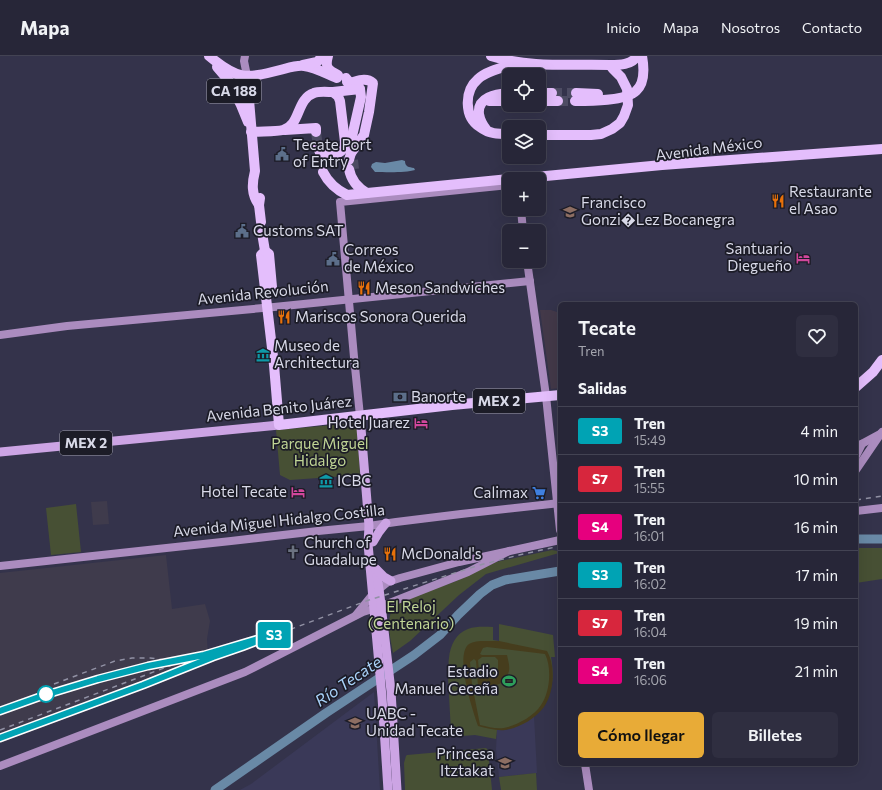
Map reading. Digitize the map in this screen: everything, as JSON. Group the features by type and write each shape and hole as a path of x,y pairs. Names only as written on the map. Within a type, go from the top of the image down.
{"highway":[{"name":"CA 188","path":"209,56 228,71 234,74 247,76 255,171 252,183 255,200 259,205 271,307"},
{"name":"CA 188","path":"209,56 229,81 241,105 251,132"},
{"path":"247,76 255,76 314,63 320,60 323,56"},
{"path":"328,56 326,64 329,71 360,88"},
{"path":"491,56 528,64 610,65 621,65 628,63 636,59 637,56"},
{"path":"576,97 597,94 616,98 628,96 636,92 640,87 644,73 642,56"},
{"path":"502,134 488,132 478,127 468,108 467,98 473,83 483,75 520,63"},
{"path":"546,135 601,134 620,123 628,105 627,89 621,76 610,65"},
{"path":"297,66 305,66 343,79 370,80 373,83 364,135 351,162"},
{"path":"283,130 293,124 303,102 314,93 360,88"},
{"path":"360,88 361,98 351,141 351,162 359,181 364,185 367,193"},
{"path":"326,165 341,152 344,148 345,142 340,101 338,96 333,92"},
{"path":"488,132 481,124 479,115 480,105 483,100 491,96 502,94"},
{"path":"546,95 555,97 546,99"},
{"path":"483,100 502,101"},
{"path":"251,132 316,128 316,132"},
{"path":"318,147 320,154 344,198 367,193 502,181"},
{"name":"Avenida México","path":"726,160 882,149"},
{"path":"546,176 662,164 726,160"},
{"path":"271,307 273,358 282,424"},
{"path":"858,386 878,371 882,360"},
{"name":"Avenida Benito Juárez","path":"282,424 558,395"}],"main road":[{"path":"360,416 369,526 368,544 378,607 386,643 391,690 397,790"},
{"name":"Avenida Benito Juárez","path":"0,452 282,424"},
{"path":"373,542 386,523"},
{"path":"369,526 372,532 376,569 376,592"},
{"path":"376,569 384,577 391,581"},
{"path":"378,607 378,649 388,790"}],"street":[{"path":"245,56 244,61 247,76"},
{"name":"Avenida México","path":"546,181 711,164 726,160"},
{"path":"360,416 348,299 344,198 502,186"},
{"path":"528,268 558,495"},
{"name":"Avenida Revolución","path":"0,334 67,326 530,281"},
{"path":"859,446 881,433"},
{"path":"858,467 881,433"},
{"name":"Avenida Miguel Hidalgo Costilla","path":"0,566 369,526 558,503"},
{"path":"858,511 882,508"},
{"path":"355,616 376,592 391,581 459,562 558,540"},
{"path":"0,766 245,672 363,612 468,572 509,551"},
{"path":"585,766 589,790"}],"shaded area":[{"path":"540,310 551,310 558,312 558,388 551,389"},
{"path":"107,501 109,524 93,525 91,502"},
{"path":"166,555 172,609 205,604 210,621 207,639 208,656 0,733 0,573"},
{"name":"UABC - Unidad Tecate","path":"374,692 380,790 240,790 251,784"},
{"path":"534,716 537,773 499,777 496,749 497,730 506,730 520,725"}],"green space":[{"name":"Parque Miguel Hidalgo","path":"357,423 360,475 290,480 280,475 276,430"},
{"path":"76,504 81,552 51,555 46,508"},
{"path":"858,548 882,548 882,579 858,583"},
{"name":"El Reloj (Centenario)","path":"552,550 558,551 558,553 486,574 459,595 410,641 393,653 389,624 392,610 396,605 403,600 454,582 496,562"},
{"name":"Estadio Manuel Ceceña","path":"499,624 553,635 555,657 551,657 553,676 552,685 546,702 534,716 526,722 516,727 497,730 496,739 475,735 450,737 448,677 464,676 464,674 450,674 449,660 454,640 464,631 471,628 493,627 493,640 499,641"},
{"path":"486,748 488,750 492,790 405,790 404,763 407,755"},
{"path":"536,773 537,790 501,790 499,777"}],"sand":[{"path":"477,641 499,641 547,651 552,664 553,672 552,687 544,707 526,722 505,730 495,730 478,726 466,684 463,659 465,650 471,643","holes":["487,647 545,654 549,666 548,687 541,705 526,719 505,728 494,728 480,725 472,684 470,662 474,659 476,661 478,686 488,687 501,683 505,680 509,669 507,655 480,654 483,648","482,657 495,657 498,660 498,671 495,674 482,675 479,672 478,660"]}],"water":[{"path":"402,160 405,161 407,166 414,168 415,170 401,172 375,172 371,167 372,164 376,162 385,163"}],"waterway":[{"name":"Río Tecate","path":"858,539 882,539"},
{"name":"Río Tecate","path":"215,790 326,713 414,655 440,635 458,615 492,585 505,580 558,571"}],"tunnel":[{"path":"552,93 576,93"},
{"path":"558,101 575,101"},
{"path":"316,132 318,147"},
{"path":"353,160 354,169"},
{"path":"322,163 323,172"}],"railway":[{"path":"858,500 882,496"},
{"path":"0,738 369,600 480,565 558,546"},
{"path":"0,711 92,680 157,664 212,653"},
{"path":"54,684 115,661 132,658 165,660"},
{"path":"0,730 172,665"}],"train":[{"name":"S3","path":"0,711 42,696 98,679 148,666 204,655 278,633 0,738"}],"place":[{"name":"Tecate Port of Entry","path":"282,154"},
{"name":"Restaurante el Asao","path":"778,201"},
{"name":"Francisco Gonzi�Lez Bocanegra","path":"570,212"},
{"name":"Customs SAT","path":"242,231"},
{"name":"Santuario Diegueño","path":"803,258"},
{"name":"Correos de México","path":"333,259"},
{"name":"Meson Sandwiches","path":"364,288"},
{"name":"Mariscos Sonora Querida","path":"284,317"},
{"name":"Museo de Architectura","path":"263,355"},
{"name":"Banorte","path":"400,397"},
{"name":"Hotel Juarez","path":"421,423"},
{"name":"ICBC","path":"326,481"},
{"name":"Hotel Tecate","path":"298,492"},
{"name":"Calimax","path":"539,493"},
{"name":"Church of Guadalupe","path":"293,552"},
{"name":"McDonald's","path":"390,554"},
{"name":"Estadio Manuel Ceceña","path":"509,681"},
{"name":"UABC - Unidad Tecate","path":"355,723"},
{"name":"Princesa Itztakat","path":"505,763"}]}
